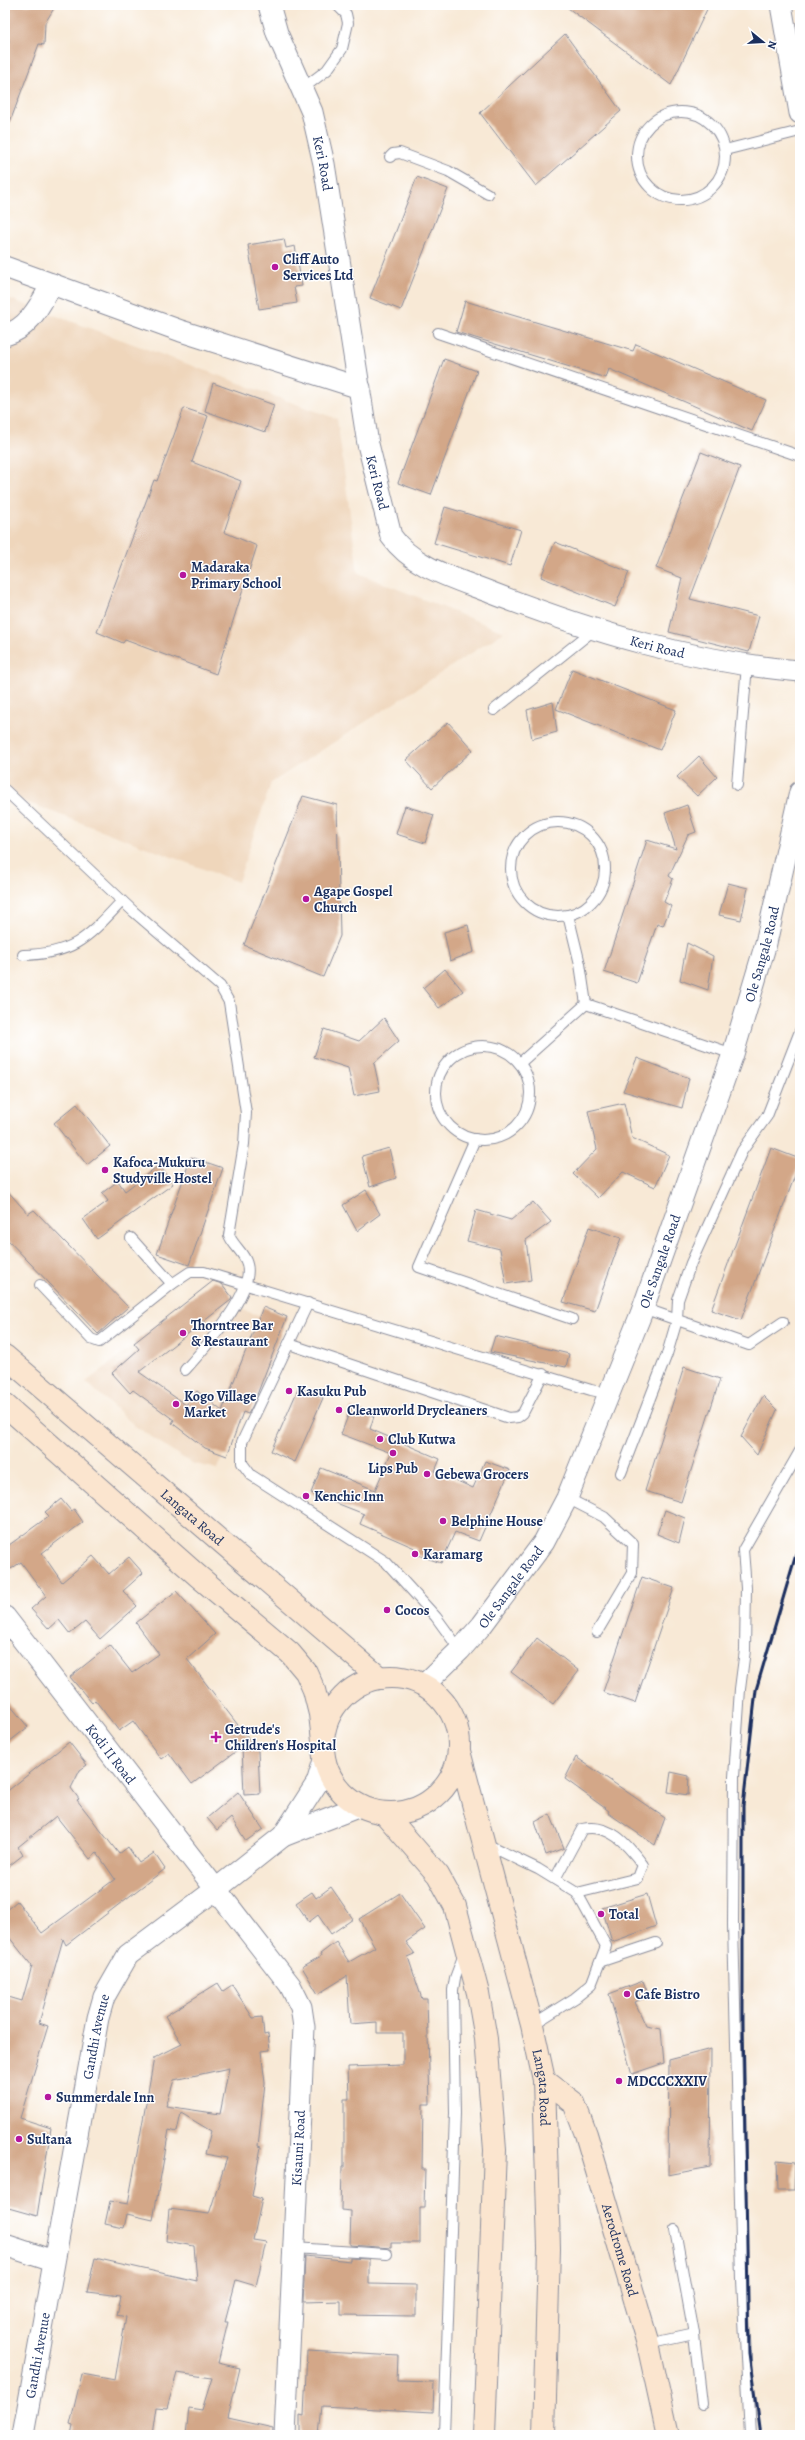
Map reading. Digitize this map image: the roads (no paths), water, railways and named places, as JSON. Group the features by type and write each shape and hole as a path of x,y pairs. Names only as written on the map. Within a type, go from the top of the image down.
{"main road":[{"name":"Langata Road","path":"5,1356 380,1678"},
{"path":"5,1406 198,1576 290,1653 306,1672 314,1690 320,1714 323,1751 332,1779 339,1789 360,1806 385,1814 406,1812 426,1804 442,1790 454,1772 459,1751 458,1731 451,1712 440,1697 424,1684 402,1677 380,1678 358,1685 340,1699 328,1719 323,1751"},
{"name":"Langata Road","path":"459,1751 532,2025 544,2080 549,2248 544,2435"},
{"path":"385,1814 438,1875 455,1906 478,1993 486,2039 494,2150 484,2435"},
{"name":"Aerodrome Road","path":"544,2080 574,2103 586,2134 648,2344 668,2435"}],"street":[{"name":"Keri Road","path":"269,5 277,33 312,112 324,164 368,444 391,536 399,547 409,556 449,576 561,619 668,651 747,665 800,671"},
{"path":"781,5 800,113"},
{"path":"5,266 181,331 360,388"},
{"path":"5,335 11,333 33,317 52,284"},
{"name":"Ole Sangale Road","path":"424,1684 460,1650 482,1625 544,1542 567,1498 610,1394 643,1308 733,1054 766,943 796,831 800,792"},
{"name":"Kodi II Road","path":"5,1617 215,1890"},
{"name":"Gandhi Avenue","path":"283,1836 317,1783 323,1751"},
{"name":"Gandhi Avenue","path":"23,2435 53,2261 104,1997 128,1955 215,1890 283,1836 360,1806"},
{"name":"Kisauni Road","path":"215,1890 290,1985 302,2007 304,2027 285,2435"},
{"path":"5,2245 53,2261"}],"lane":[{"path":"302,89 327,70 342,49 348,23 346,14 336,5"},
{"path":"682,112 697,115 710,123 720,135 725,150 722,172 709,191 695,198 680,201 665,198 652,190 642,178 638,163 638,148 644,133 654,122 667,114 682,112"},
{"path":"725,150 800,131"},
{"path":"390,157 393,154 400,153 448,171 488,194"},
{"path":"438,334 800,456"},
{"path":"494,710 595,629"},
{"path":"737,785 747,665"},
{"path":"5,790 122,901 220,986 229,1002 246,1113 244,1144 229,1235 247,1264 246,1284 218,1332 185,1370"},
{"path":"556,821 572,823 579,826 597,841 604,855 605,870 602,886 594,899 582,909 568,915 545,913 525,902 516,889 511,874 512,859 518,844 528,832 541,824 556,821"},
{"path":"23,956 45,955 79,943 95,930 122,901"},
{"path":"568,915 580,964 586,1004"},
{"path":"586,1004 733,1054"},
{"path":"520,1063 586,1004"},
{"path":"621,1473 667,1354 677,1320 678,1300 691,1263 742,1151 767,1116 800,1030"},
{"path":"479,1046 494,1047 508,1053 520,1063 528,1076 531,1092 528,1107 521,1121 510,1132 496,1139 476,1139 465,1137 452,1129 442,1116 437,1102 437,1086 441,1071 451,1059 464,1050 479,1046"},
{"path":"476,1139 419,1267 572,1319"},
{"path":"131,1238 172,1284"},
{"path":"40,1285 91,1339 99,1342 183,1276 198,1271 246,1284 591,1390 610,1394"},
{"path":"308,1304 242,1442 242,1463 251,1475 386,1562 436,1617 460,1650"},
{"path":"643,1308 749,1345 783,1322"},
{"path":"289,1344 509,1418 518,1417 523,1413 543,1374"},
{"path":"750,2435 742,2280 733,1925 734,1777 740,1689 745,1650 746,1588 744,1550 800,1450"},
{"path":"567,1498 604,1517 633,1544 632,1573 597,1632"},
{"path":"555,1879 582,1829 594,1827 607,1829 633,1852 642,1865 638,1878 577,1893"},
{"path":"484,1843 555,1879 577,1893 606,1946 602,1961 591,1985 575,1998 532,2025"},
{"path":"602,1961 656,1943"},
{"path":"444,2435 455,2113 453,1990 455,1978 466,1947"},
{"path":"675,2230 694,2334 702,2404"},
{"path":"294,2248 386,2254"},
{"path":"648,2344 694,2334"}],"railway":[{"path":"760,2435 749,2354 743,2023 743,1806 756,1690 800,1541"}],"place":[{"name":"Cliff Auto Services Ltd","path":"275,267"},
{"name":"Madaraka Primary School","path":"183,575"},
{"name":"Agape Gospel Church","path":"306,899"},
{"name":"Kafoca-Mukuru Studyville Hostel","path":"105,1170"},
{"name":"Thorntree Bar & Restaurant","path":"183,1333"},
{"name":"Kasuku Pub","path":"289,1391"},
{"name":"Kogo Village Market","path":"176,1404"},
{"name":"Cleanworld Drycleaners","path":"339,1410"},
{"name":"Club Kutwa","path":"380,1439"},
{"name":"Lips Pub","path":"393,1453"},
{"name":"Gebewa Grocers","path":"427,1474"},
{"name":"Kenchic Inn","path":"306,1496"},
{"name":"Belphine House","path":"443,1521"},
{"name":"Karamarg","path":"415,1554"},
{"name":"Cocos","path":"387,1610"},
{"name":"Getrude's Children's Hospital","path":"216,1737"},
{"name":"Total","path":"601,1914"},
{"name":"Cafe Bistro","path":"627,1994"},
{"name":"MDCCCXXIV","path":"619,2081"},
{"name":"Summerdale Inn","path":"48,2097"},
{"name":"Sultana","path":"19,2139"}]}
